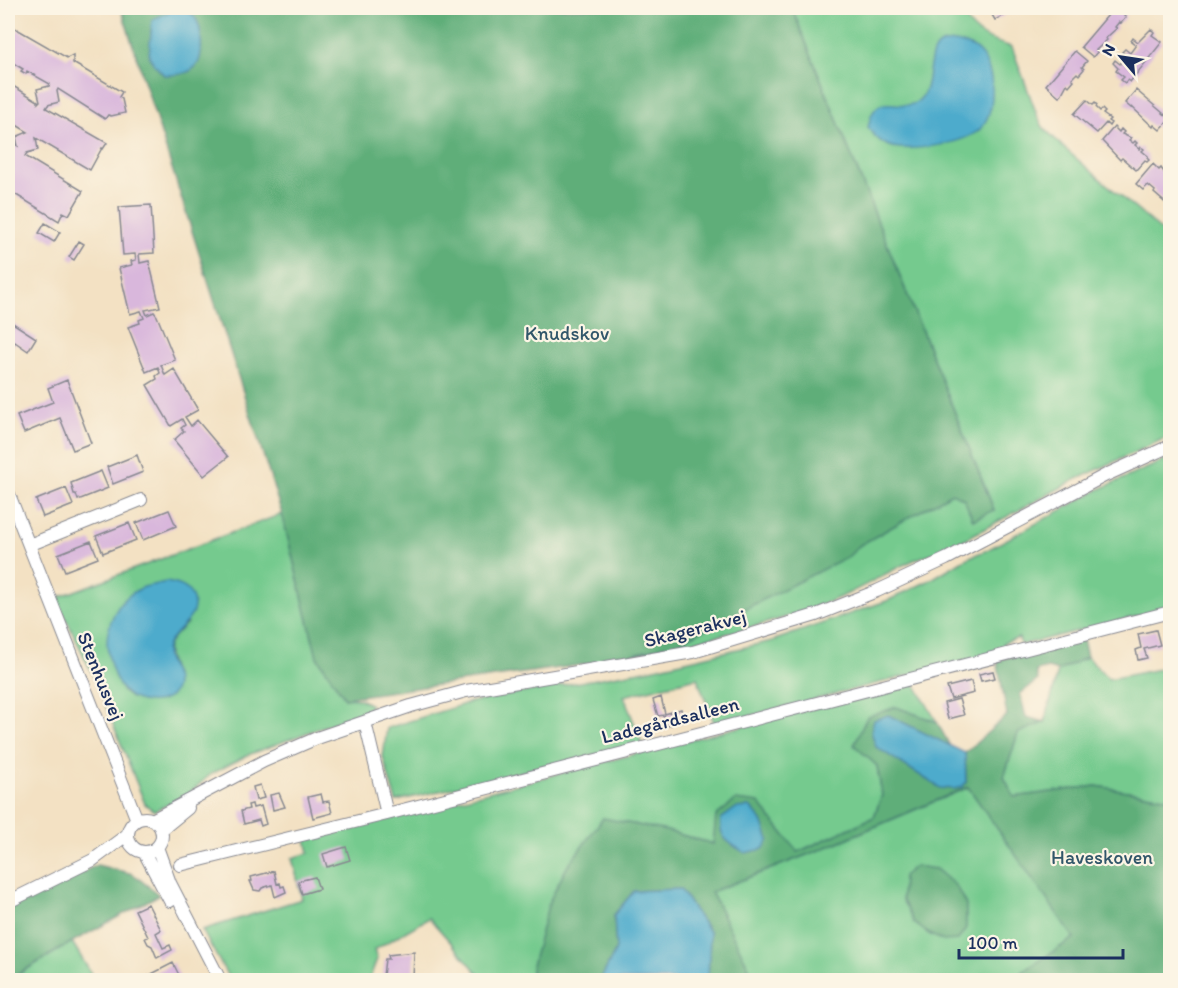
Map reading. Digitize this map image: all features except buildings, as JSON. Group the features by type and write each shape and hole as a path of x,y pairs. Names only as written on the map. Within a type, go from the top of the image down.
{"street":[{"name":"Skagerakvej","path":"152,820 211,791 264,761 317,738 411,706 466,691 693,652 816,615 877,591 946,559 1106,475 1170,446"},
{"name":"Stenhusvej","path":"8,492 137,820"},
{"path":"29,545 141,500"},
{"name":"Ladegårdsalleen","path":"180,865 387,814 1170,612"},
{"path":"365,722 387,814"},
{"name":"Skagerakvej","path":"161,830 211,791"},
{"path":"8,902 95,859 128,834 131,826 137,820 142,818 152,820 161,830 161,840 157,847 170,883 220,981"},
{"path":"128,834 130,842 139,850 211,981"},
{"path":"95,859 157,847"}],"green space":[{"name":"Knudskov","path":"121,8 792,8 994,510 973,520 964,499 952,493 860,545 849,556 678,643 602,662 345,698 317,657 282,514","holes":["185,10 192,17 201,36 195,67 164,75 152,59 151,30 170,11"]},
{"path":"792,8 958,8 974,30 994,41 1012,47 1043,127 1064,148 1170,238 1170,436 1075,480 945,550 905,564 845,595 742,630 635,655 678,643 848,556 860,545 952,493 994,510"},
{"path":"1170,458 1170,608 1021,645 1019,638 1003,643 1004,651 715,725 697,678 624,696 642,744 396,801 383,757 387,728 471,702 651,669 772,641 889,600 1100,489"},
{"path":"282,514 317,657 345,698 360,699 371,705 367,710 248,755 211,774 186,796 154,811 145,804 95,679 56,598","holes":["188,622 168,646 168,657 175,675 131,698 123,692 114,675"]},
{"name":"Haveskoven","path":"1083,639 1087,657 1058,671 1048,668 1036,671 1038,680 1020,694 1026,717 1045,722 1018,733 1004,777 1014,797 1096,786 1170,798 1170,980 1010,980 1074,938 968,787 822,849 711,892 755,980 708,980 710,933 680,889 634,891 614,915 616,949 602,977 605,980 532,980 531,969 549,902 567,867 603,818 667,831 713,844 716,816 736,800 759,803 798,852 874,817 882,795 877,766 854,745 867,717 896,707 937,722 950,746 888,715 966,782 965,753 1007,715 997,660"},
{"path":"1087,657 1109,679 1170,667 1170,798 1096,786 1014,797 1004,777 1018,733 1045,722 1058,671"},
{"path":"914,682 937,722 896,707 877,766 882,795 874,817 798,852 714,844 667,831 603,818 531,969 532,980 484,980 429,918 374,950 377,959 369,980 230,980 202,930 302,899 292,858 309,853 306,839"},
{"path":"969,787 1075,938 1010,980 755,980 711,892 822,849"},
{"path":"97,865 133,874 159,895 8,980 8,908"},
{"path":"915,866 936,869 956,886 966,905 966,928 958,940 943,941 914,923 902,899 903,876"},
{"path":"72,942 95,980 9,980"}],"water":[{"path":"185,10 195,17 200,29 199,62 185,73 164,75 149,56 152,20 170,11"},
{"path":"956,42 974,48 982,55 991,76 992,101 985,123 970,136 949,143 902,148 889,146 882,142 868,128 872,114 877,107 884,104 907,105 921,98 925,92 933,53 942,44"},
{"path":"166,582 188,590 194,605 193,612 174,635 166,651 174,672 175,690 164,700 140,701 124,691 114,675 108,651 109,628 118,608 134,592"},
{"path":"888,715 965,753 966,782 962,787 940,788 876,747 871,731 874,720"},
{"path":"750,807 762,821 769,840 763,849 745,853 723,836 721,819 736,808"},
{"path":"680,889 710,933 708,980 605,980 602,977 616,949 614,915 634,891"}]}
